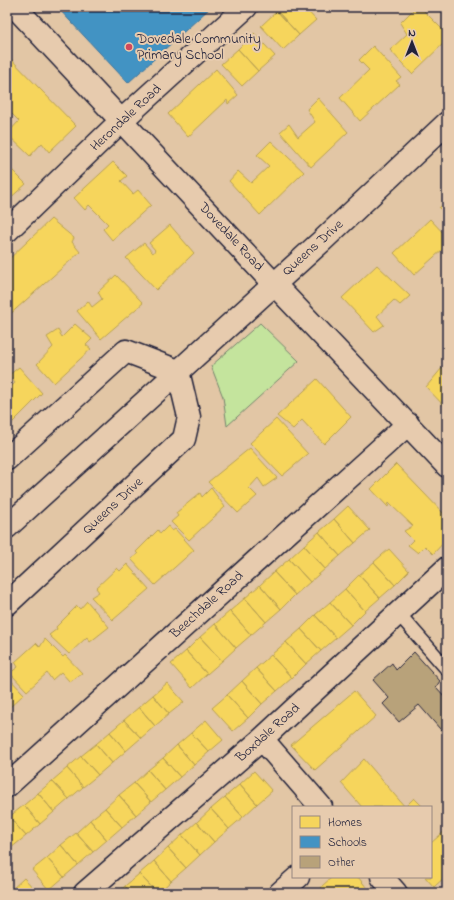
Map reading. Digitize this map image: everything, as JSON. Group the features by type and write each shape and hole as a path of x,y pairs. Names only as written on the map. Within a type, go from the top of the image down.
{"street":[{"path":"7,14 15,7"},
{"name":"Dovedale Road","path":"15,7 447,466"},
{"name":"Herondale Road","path":"7,230 122,120 246,7"},
{"name":"Queens Drive","path":"7,527 447,123"},
{"path":"7,459 126,351 178,371"},
{"name":"Queens Drive","path":"7,604 184,439 189,418 178,371"},
{"name":"Beechdale Road","path":"7,786 408,424"},
{"name":"Boxdale Road","path":"85,893 262,739 447,568"},
{"path":"262,739 320,806"},
{"path":"280,893 297,878"},
{"path":"383,878 396,893"}],"lane":[{"path":"398,613 447,669"}],"green space":[{"path":"260,323 299,361 227,426 223,397 211,366"}],"building: Homes":[{"path":"282,7 304,7 316,20 299,35 277,11"},
{"path":"416,7 420,7 447,34 447,40 412,74 390,50 407,34 400,23"},
{"path":"277,11 299,35 283,50 261,26"},
{"path":"254,33 275,56 258,71 238,49"},
{"path":"373,46 401,77 396,81 400,84 360,121 340,98 369,70 359,60"},
{"path":"238,49 258,71 242,86 221,64"},
{"path":"7,55 76,126 49,152 42,143 30,156 7,134 19,121 7,109"},
{"path":"216,69 238,95 228,104 227,100 188,137 168,114"},
{"path":"318,98 348,132 311,167 280,132 289,124 298,137 315,122 307,109"},
{"path":"271,141 304,172 260,215 229,181 238,171 251,183 269,166 257,155"},
{"path":"113,162 127,176 121,181 133,194 138,190 151,205 112,240 103,229 108,224 89,205 85,210 74,198"},
{"path":"7,165 26,184 7,201"},
{"path":"447,201 447,215 439,208"},
{"path":"51,219 74,238 72,242 80,252 7,317 7,261"},
{"path":"430,219 447,237 447,253 443,249 414,275 394,253"},
{"path":"170,225 194,253 156,290 126,258 144,243 153,253 155,250 149,243"},
{"path":"377,265 410,296 400,305 394,300 377,316 384,325 374,332 342,298"},
{"path":"116,275 143,303 101,339 77,311 88,301 92,307 102,299 98,292"},
{"path":"75,324 92,339 86,345 91,349 54,383 37,364 53,347 47,337 58,330 62,337"},
{"path":"19,367 42,393 7,428 7,390 15,383 9,375"},
{"path":"442,368 445,373 447,370 447,409 426,387"},
{"path":"317,379 351,417 324,444 302,420 293,429 277,416"},
{"path":"276,419 308,454 282,476 250,443"},
{"path":"250,448 277,478 264,487 258,478 249,488 257,496 238,513 208,482"},
{"path":"396,464 447,517 447,539 433,554 425,546 418,553 408,545 413,540 404,531 413,526 389,503 388,507 371,489"},
{"path":"211,488 225,507 189,540 171,522 178,516 176,513 200,493 202,497"},
{"path":"348,506 370,530 355,543 334,519"},
{"path":"334,519 355,543 340,556 319,532"},
{"path":"168,526 172,531 175,529 194,550 155,585 131,559 138,554 136,552 158,530 160,534"},
{"path":"319,532 340,556 325,569 304,545"},
{"path":"304,545 325,569 310,582 289,559"},
{"path":"389,549 409,571 395,585 374,562"},
{"path":"289,559 310,582 295,595 274,572"},
{"path":"374,562 395,585 380,598 359,575"},
{"path":"127,564 149,589 113,620 91,597 99,592 96,588 117,568 120,571"},
{"path":"274,572 295,595 281,609 260,585"},
{"path":"359,575 380,598 365,611 345,589"},
{"path":"260,585 281,609 266,622 245,598"},
{"path":"345,589 365,611 351,625 330,602"},
{"path":"245,598 266,622 251,635 230,611"},
{"path":"87,601 109,627 90,642 87,637 69,654 49,635 57,629 56,627 77,606 80,609"},
{"path":"330,602 351,625 336,638 315,615"},
{"path":"230,611 251,635 236,648 215,624"},
{"path":"315,615 336,638 321,651 301,629"},
{"path":"215,624 236,648 222,661 200,637"},
{"path":"301,629 321,651 306,664 286,642"},
{"path":"200,637 222,661 207,674 186,651"},
{"path":"45,639 63,657 65,655 82,673 70,682 61,672 52,680 47,673 27,691 10,673 18,667 15,662 36,643 40,647"},
{"path":"286,642 306,664 292,678 271,655"},
{"path":"186,651 207,674 192,688 171,664"},
{"path":"271,655 292,678 277,691 256,668"},
{"path":"256,668 277,691 262,704 242,681"},
{"path":"7,676 24,694 7,710"},
{"path":"242,681 262,704 248,718 227,695"},
{"path":"167,683 184,702 169,714 153,695"},
{"path":"354,691 376,716 315,770 291,745"},
{"path":"153,695 169,714 155,726 139,707"},
{"path":"227,695 248,718 233,731 212,708"},
{"path":"139,707 155,726 141,738 124,720"},
{"path":"124,720 141,738 126,751 110,732"},
{"path":"206,720 223,740 209,752 191,733"},
{"path":"110,732 126,751 112,763 96,744"},
{"path":"191,733 209,752 194,765 177,745"},
{"path":"96,744 112,763 98,775 81,756"},
{"path":"177,745 194,765 180,777 163,758"},
{"path":"81,756 98,775 83,787 67,768"},
{"path":"163,758 180,777 165,790 148,770"},
{"path":"364,759 404,806 361,806 341,783"},
{"path":"67,768 83,787 69,799 52,781"},
{"path":"148,770 165,790 151,802 134,783"},
{"path":"254,771 272,791 257,804 240,784"},
{"path":"52,781 69,799 54,812 38,793"},
{"path":"134,783 151,802 136,815 119,795"},
{"path":"240,784 257,804 243,817 225,797"},
{"path":"38,793 54,812 40,824 24,805"},
{"path":"119,795 136,815 122,827 105,808"},
{"path":"225,797 243,817 229,829 211,809"},
{"path":"414,798 422,806 406,806"},
{"path":"24,805 40,824 26,836 9,817"},
{"path":"105,808 122,827 107,840 90,820"},
{"path":"211,809 229,829 214,842 197,822"},
{"path":"9,817 26,836 11,848 7,843 7,819"},
{"path":"90,820 107,840 93,852 76,833"},
{"path":"197,822 214,842 200,855 182,835"},
{"path":"447,829 447,875 434,887 426,878 432,878 432,842"},
{"path":"76,833 93,852 78,865 61,845"},
{"path":"182,835 200,855 186,868 168,848"},
{"path":"61,845 78,865 64,877 47,858"},
{"path":"168,848 186,868 171,881 154,861"},
{"path":"47,858 64,877 49,890 32,870"},
{"path":"154,861 171,881 158,893 139,874"},
{"path":"139,874 157,893 131,893 125,886"},
{"path":"24,878 38,893 14,893 11,890"},
{"path":"331,878 359,878 371,893 326,893 321,887"},
{"path":"125,886 131,893 117,893"}],"building: Schools":[{"name":"Dovedale Community Primary School","path":"57,7 211,7 128,83"}],"building: Other":[{"path":"447,616 447,629 441,622"},
{"path":"414,652 440,681 436,687 447,699 447,737 419,705 399,722 383,704 389,698 373,680 392,663 396,670"}],"place":[{"name":"Dovedale Community Primary School","path":"129,47"}]}
